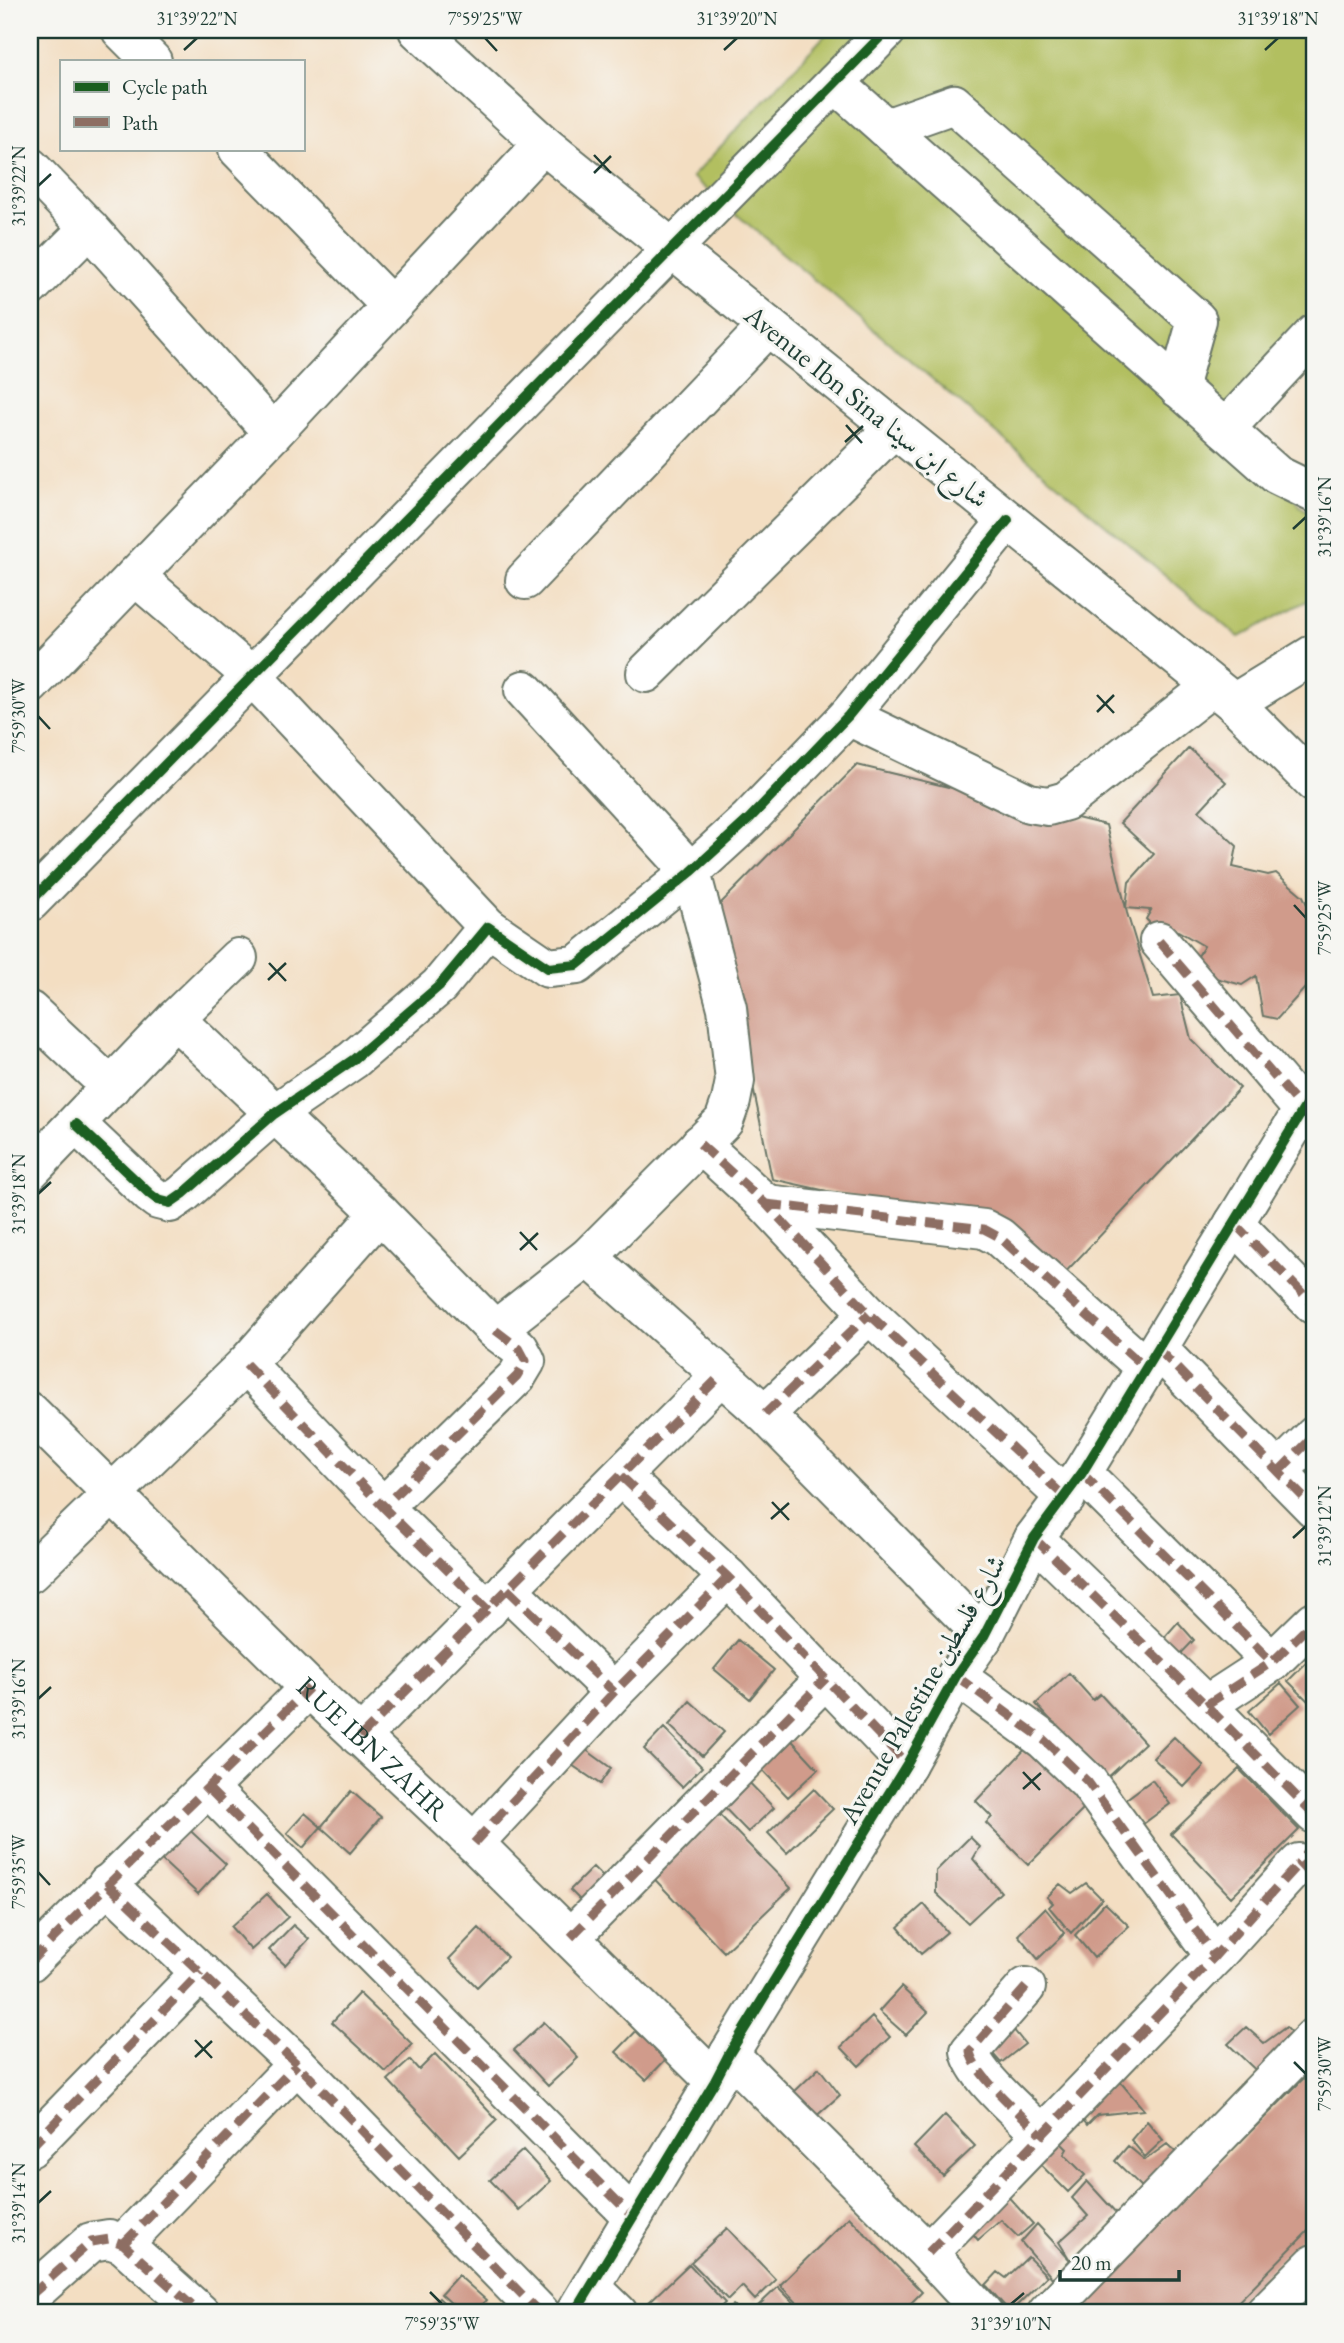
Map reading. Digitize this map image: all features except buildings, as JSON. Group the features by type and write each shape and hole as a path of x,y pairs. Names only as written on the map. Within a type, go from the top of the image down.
{"street":[{"path":"121,30 151,60"},
{"name":"Avenue Ibn Sina شارع ابن سينا","path":"418,30 543,144 1224,694 1314,783"},
{"path":"30,902 887,30"},
{"path":"835,83 1277,475 1314,493"},
{"path":"886,128 954,104 1197,320 1178,388"},
{"path":"30,685 272,433 543,144"},
{"path":"239,150 391,306"},
{"path":"30,167 89,228 272,433"},
{"path":"30,287 89,228"},
{"path":"525,580 768,326"},
{"path":"1225,429 1314,334"},
{"path":"646,673 894,428"},
{"path":"135,576 252,676 488,927 548,968 577,965 691,872 749,819 848,716 1008,520"},
{"path":"848,716 1029,803 1048,806 1066,801 1224,694 1314,654"},
{"path":"495,1331 588,1257 724,1121 735,1081 727,1008 691,872 524,690"},
{"path":"76,1124 150,1194 158,1200 170,1203 274,1114 354,1060 439,986 488,927"},
{"path":"1159,941 1308,1101"},
{"path":"30,1171 238,958"},
{"path":"30,1012 111,1087"},
{"path":"176,1019 380,1213 495,1331 519,1348 526,1361 517,1376 383,1507"},
{"name":"Avenue Palestine شارع فلسطين","path":"595,2305 633,2217 907,1764 956,1676 984,1636 1034,1538 1074,1486 1308,1101"},
{"path":"700,1143 766,1204 869,1314 1074,1486 1272,1662"},
{"path":"766,1204 984,1229 999,1237 1152,1359 1278,1472 1314,1508"},
{"path":"30,1573 246,1364 380,1213"},
{"path":"1234,1223 1314,1305"},
{"path":"588,1257 765,1414 984,1636"},
{"path":"765,1414 869,1314"},
{"path":"246,1364 383,1507 614,1692"},
{"path":"360,1737 720,1376"},
{"name":"RUE IBN ZAHR","path":"30,1412 309,1688 571,1937 928,2253 983,2313"},
{"path":"1278,1472 1314,1436"},
{"path":"621,1476 728,1577 907,1764"},
{"path":"1034,1538 1206,1704 1314,1814"},
{"path":"474,1843 614,1692 728,1577"},
{"path":"1206,1704 1272,1662 1314,1621"},
{"path":"956,1676 1044,1740 1088,1782 1215,1956"},
{"path":"571,1937 826,1678"},
{"path":"30,1962 309,1688"},
{"path":"209,1789 633,2217"},
{"path":"928,2253 1309,1861"},
{"path":"107,1884 297,2064 540,2313"},
{"path":"30,2148 201,1972"},
{"path":"1026,1987 970,2051 979,2071 1041,2134"},
{"path":"1046,2313 1314,2037"},
{"path":"123,2244 297,2064"},
{"path":"30,2296 91,2242 109,2239 123,2244 201,2313"},
{"path":"1265,2313 1314,2264"}],"green space":[{"path":"830,30 1314,30 1314,359 1252,430 1300,506 1314,516 1314,597 1239,637 692,177"}],"marked path":[{"path":"1159,941 1303,1110"},
{"path":"700,1144 766,1204 869,1314 1066,1498"},
{"path":"766,1204 984,1229 999,1237 1146,1368"},
{"path":"1234,1223 1314,1305"},
{"path":"765,1414 869,1314"},
{"path":"488,1610 383,1507 517,1376 526,1361 519,1348 495,1330"},
{"path":"1158,1349 1314,1508"},
{"path":"246,1364 383,1507"},
{"path":"360,1737 720,1376"},
{"path":"1278,1472 1314,1436"},
{"path":"1082,1473 1272,1662"},
{"path":"621,1476 728,1577 907,1764"},
{"path":"1034,1538 1314,1814"},
{"path":"474,1843 614,1692 728,1577"},
{"path":"507,1589 614,1692"},
{"path":"1206,1705 1272,1662 1314,1621"},
{"path":"956,1676 1044,1740 1088,1782 1215,1956"},
{"path":"571,1937 826,1678"},
{"path":"30,1962 309,1688"},
{"path":"209,1789 633,2217"},
{"path":"1314,1840 1299,1863 1314,1879"},
{"path":"928,2253 1215,1956 1299,1863"},
{"path":"107,1884 297,2064 540,2313"},
{"path":"30,2148 201,1972"},
{"path":"1026,1987 970,2051 989,2083 1041,2134"},
{"path":"123,2244 297,2064"},
{"path":"30,2296 91,2242 109,2239 123,2244 200,2313"}],"cycle path":[{"path":"30,902 887,30"},
{"path":"76,1124 150,1194 158,1200 170,1203 274,1114 353,1060 439,986 488,927 548,968 577,965 691,872 749,819 848,716 1008,520"},
{"path":"575,2313 729,2054 907,1764 956,1676 984,1636 1034,1538 1082,1473 1314,1092"}]}
